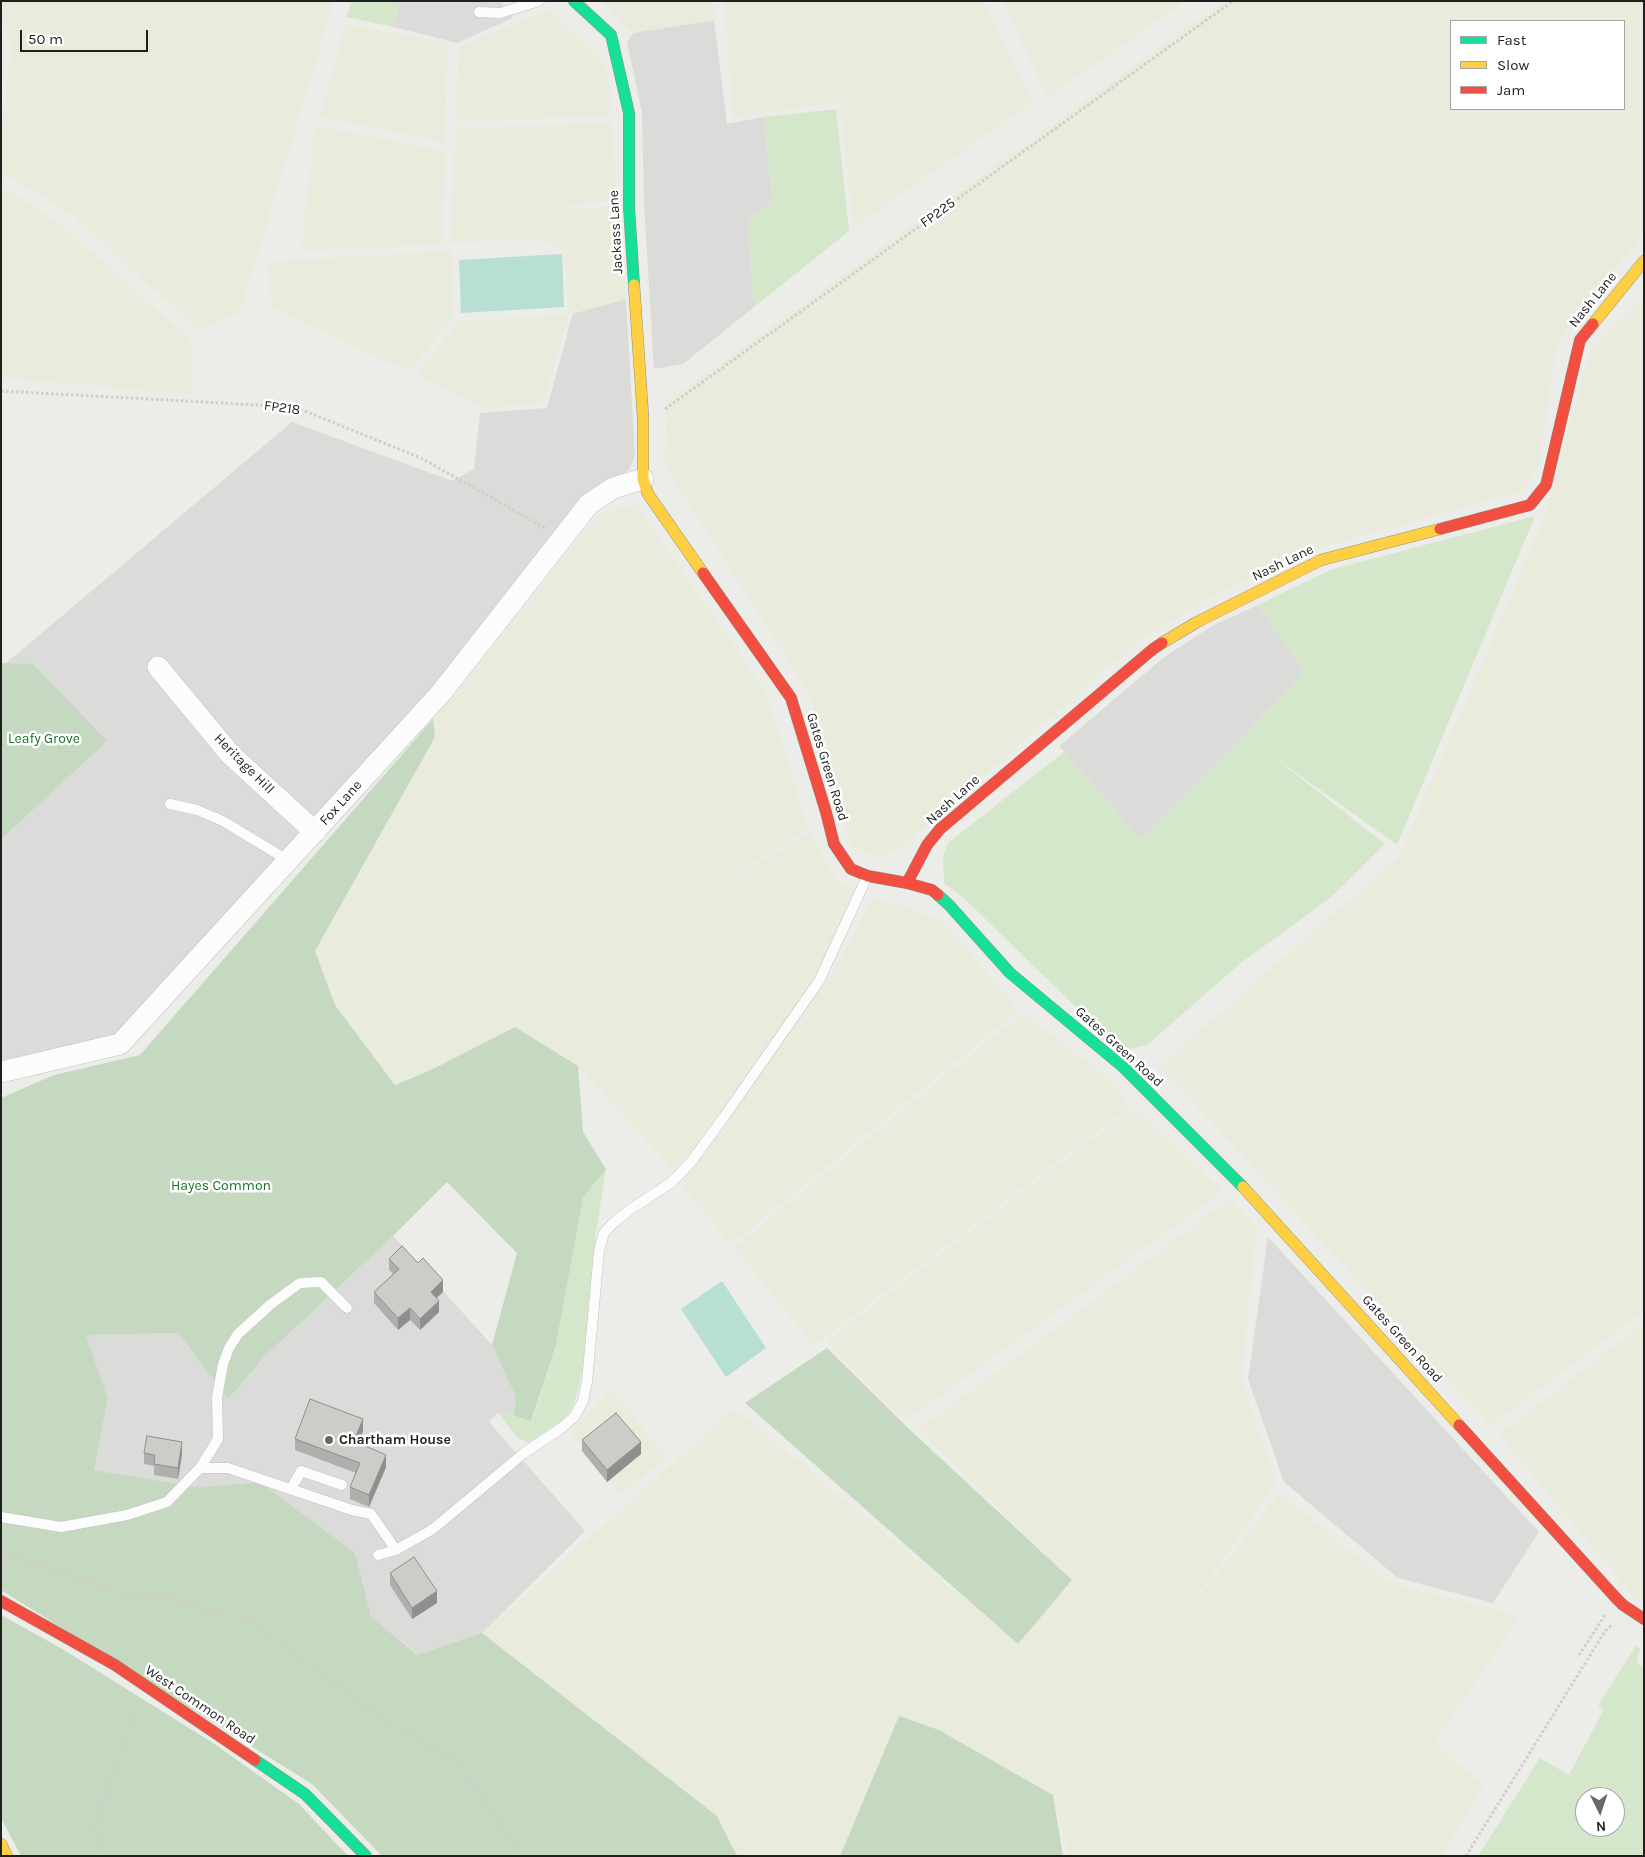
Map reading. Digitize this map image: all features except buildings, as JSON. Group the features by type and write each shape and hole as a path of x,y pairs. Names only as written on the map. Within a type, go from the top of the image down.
{"street":[{"name":"Jackass Lane","path":"574,1 611,36 629,113 629,207 642,425 643,479"},
{"name":"Nash Lane","path":"907,883 927,844 940,829 1153,649 1197,622 1321,560 1530,505 1546,484 1580,340 1644,261"},
{"name":"Gates Green Road","path":"643,479 648,494 791,698 834,844 851,869 868,876 932,890 949,905 1010,973 1123,1067 1242,1186 1616,1598 1644,1620"},
{"name":"Fox Lane","path":"1,1072 120,1044 441,693 589,504 613,488 643,479"},
{"name":"Heritage Hill","path":"158,667 230,754 315,832"},
{"name":"West Common Road","path":"1,1601 115,1665 305,1794 366,1856"},
{"path":"1,1844 7,1856"}],"lane":[{"path":"480,12 500,13 539,1"},
{"path":"170,804 198,810 223,821 288,861"},
{"path":"378,1555 396,1550 433,1529 524,1453 560,1429 574,1417 583,1401 587,1382 599,1251 604,1233 631,1209 672,1182 691,1162 819,981 868,876"},
{"path":"1,1517 61,1527 127,1516 167,1502 200,1468 218,1439 217,1397 223,1364 229,1348 238,1334 272,1304 300,1283 321,1282 347,1308"},
{"path":"200,1468 228,1468 352,1510 371,1514 396,1550"},
{"path":"291,1489 300,1471 342,1485"}],"path":[{"name":"FP225","path":"642,425 1233,1"},
{"name":"FP218","path":"1,390 296,407 421,458 563,538"},
{"path":"1,1553 122,1593 176,1600 217,1614 254,1618 278,1642 392,1725 456,1760 522,1856"},
{"path":"1579,1655 1616,1598"},
{"path":"1466,1856 1605,1631 1618,1621 1627,1608"},
{"path":"102,1856 95,1826 139,1705 150,1689"}],"shaded area":[{"path":"1,1 334,1 240,312 200,331 70,213 1,172 1,135 12,43 1,22"},
{"path":"399,1 500,1 513,18 457,43 394,27"},
{"path":"600,1 713,1 714,20 633,33"},
{"path":"724,1 984,1 1033,102 854,227 840,102 733,117"},
{"path":"1002,1 1181,1 1181,4 1048,97"},
{"path":"1224,1 1644,1 1644,235 1577,308 1556,349 1539,463 1522,491 1315,549 1222,591 1138,641 903,846 878,857 851,846 809,693 665,466 667,402"},
{"path":"548,10 599,57 609,80 612,116 456,121 459,47"},
{"path":"714,20 727,124 764,117 773,202 748,220 754,307 683,364 654,369 644,204 642,113 627,42 633,33"},
{"path":"346,24 447,44 445,142 320,116"},
{"path":"611,123 618,201 566,205 566,210 619,206 626,299 569,315 565,251 542,239 450,243 456,128"},
{"path":"315,126 445,151 442,244 301,251"},
{"path":"1,184 63,227 191,340 193,395 1,377"},
{"path":"452,251 453,316 409,372 272,306 267,262"},
{"path":"1644,296 1644,1311 1490,1425 1159,1067 1399,857 1544,518 1592,347"},
{"path":"626,299 635,456 629,470 584,501 435,687 117,1036 1,1062 1,663 5,664 292,422 452,481 474,469 480,413 547,408 573,313"},
{"path":"569,315 543,403 482,408 417,375 459,321"},
{"path":"636,505 767,694 808,829 587,963 810,833 838,882 854,889 841,932 819,971 691,1153 674,1170 578,1066 515,1027 433,1069 395,1085 335,1005 315,951 435,737 433,719 601,512"},
{"path":"1258,605 1304,671 1245,735 1141,839 1059,746 1163,658 1212,626"},
{"path":"872,899 908,908 944,922 1018,1010 731,1244 681,1184 701,1159 830,976 852,939"},
{"path":"1023,1013 1110,1080 1130,1106 814,1345 734,1248"},
{"path":"1134,1108 1223,1191 906,1420 826,1342"},
{"path":"1230,1199 1257,1226 1241,1379 1276,1483 1163,1644 1280,1493 1389,1583 1520,1616 1434,1742 1484,1786 1442,1856 1069,1856 1053,1795 939,1730 899,1717 840,1856 737,1856 717,1816 482,1633 735,1409 1018,1644 1072,1580 919,1430"},
{"path":"393,1236 492,1345 516,1397 514,1416 498,1413 489,1422 585,1531 482,1633 418,1655 371,1616 355,1553 260,1482 197,1487 94,1470 108,1400 86,1335 178,1333 228,1398 265,1356"},
{"path":"1268,1237 1539,1532 1493,1603 1398,1578 1284,1482 1248,1379"},
{"path":"1644,1323 1644,1603 1634,1597 1499,1435"},
{"path":"612,1389 666,1457 621,1495 569,1431"}],"green space":[{"path":"352,1 399,1 394,27 346,17"},
{"path":"836,109 849,231 754,307 748,220 773,202 764,117"},
{"path":"562,254 564,307 461,313 459,260"},
{"path":"1535,516 1397,845 1270,754 1385,844 1329,899 1242,962 1147,1045 1121,1051 966,900 944,883 943,857 948,843 1064,752 1141,839 1245,735 1304,671 1258,605 1330,570"},
{"name":"Leafy Grove","path":"1,663 33,664 107,741 1,839"},
{"name":"Hayes Common","path":"433,719 435,737 315,951 335,1005 395,1085 433,1069 515,1027 578,1066 583,1132 606,1169 583,1198 556,1345 531,1421 514,1416 516,1397 492,1345 517,1253 447,1182 393,1236 265,1356 228,1399 178,1333 86,1335 108,1399 94,1470 197,1487 260,1482 355,1553 371,1616 417,1655 482,1633 717,1816 737,1856 382,1856 312,1784 1,1590 1,1098 54,1075 140,1055"},
{"path":"606,1169 596,1233 583,1369 577,1394 572,1408 561,1421 528,1443 517,1437 498,1413 532,1420 556,1345 583,1198"},
{"path":"722,1281 766,1348 726,1377 681,1309"},
{"path":"827,1348 910,1430 1072,1580 1018,1644 745,1403"},
{"path":"1,1615 64,1650 213,1743 299,1804 348,1856 21,1856 1,1818"},
{"path":"1636,1646 1640,1648 1637,1661 1644,1669 1644,1856 1478,1856 1540,1758 1569,1775 1604,1709 1598,1705"},
{"path":"899,1716 939,1730 1053,1795 1063,1856 840,1856"}],"traffic: fast":[{"path":"574,1 611,35 629,113 629,207 634,285"},
{"path":"938,895 1010,973 1123,1067 1243,1187"},
{"path":"255,1760 305,1794 366,1856"}],"traffic: slow":[{"path":"1593,324 1644,261"},
{"path":"634,285 643,417 643,479 648,494 703,573"},
{"path":"1162,643 1197,622 1321,560 1440,529"},
{"path":"1243,1187 1459,1425"},
{"path":"1,1844 7,1856"}],"traffic: jam":[{"path":"1440,529 1530,505 1546,485 1580,340 1593,324"},
{"path":"703,573 791,698 834,844 851,869 868,876 932,890 938,895"},
{"path":"907,883 927,845 940,829 1162,643"},
{"path":"1459,1425 1616,1598 1644,1619"},
{"path":"1,1601 115,1665 255,1760"}],"place":[{"name":"Chartham House","path":"329,1440"}]}
